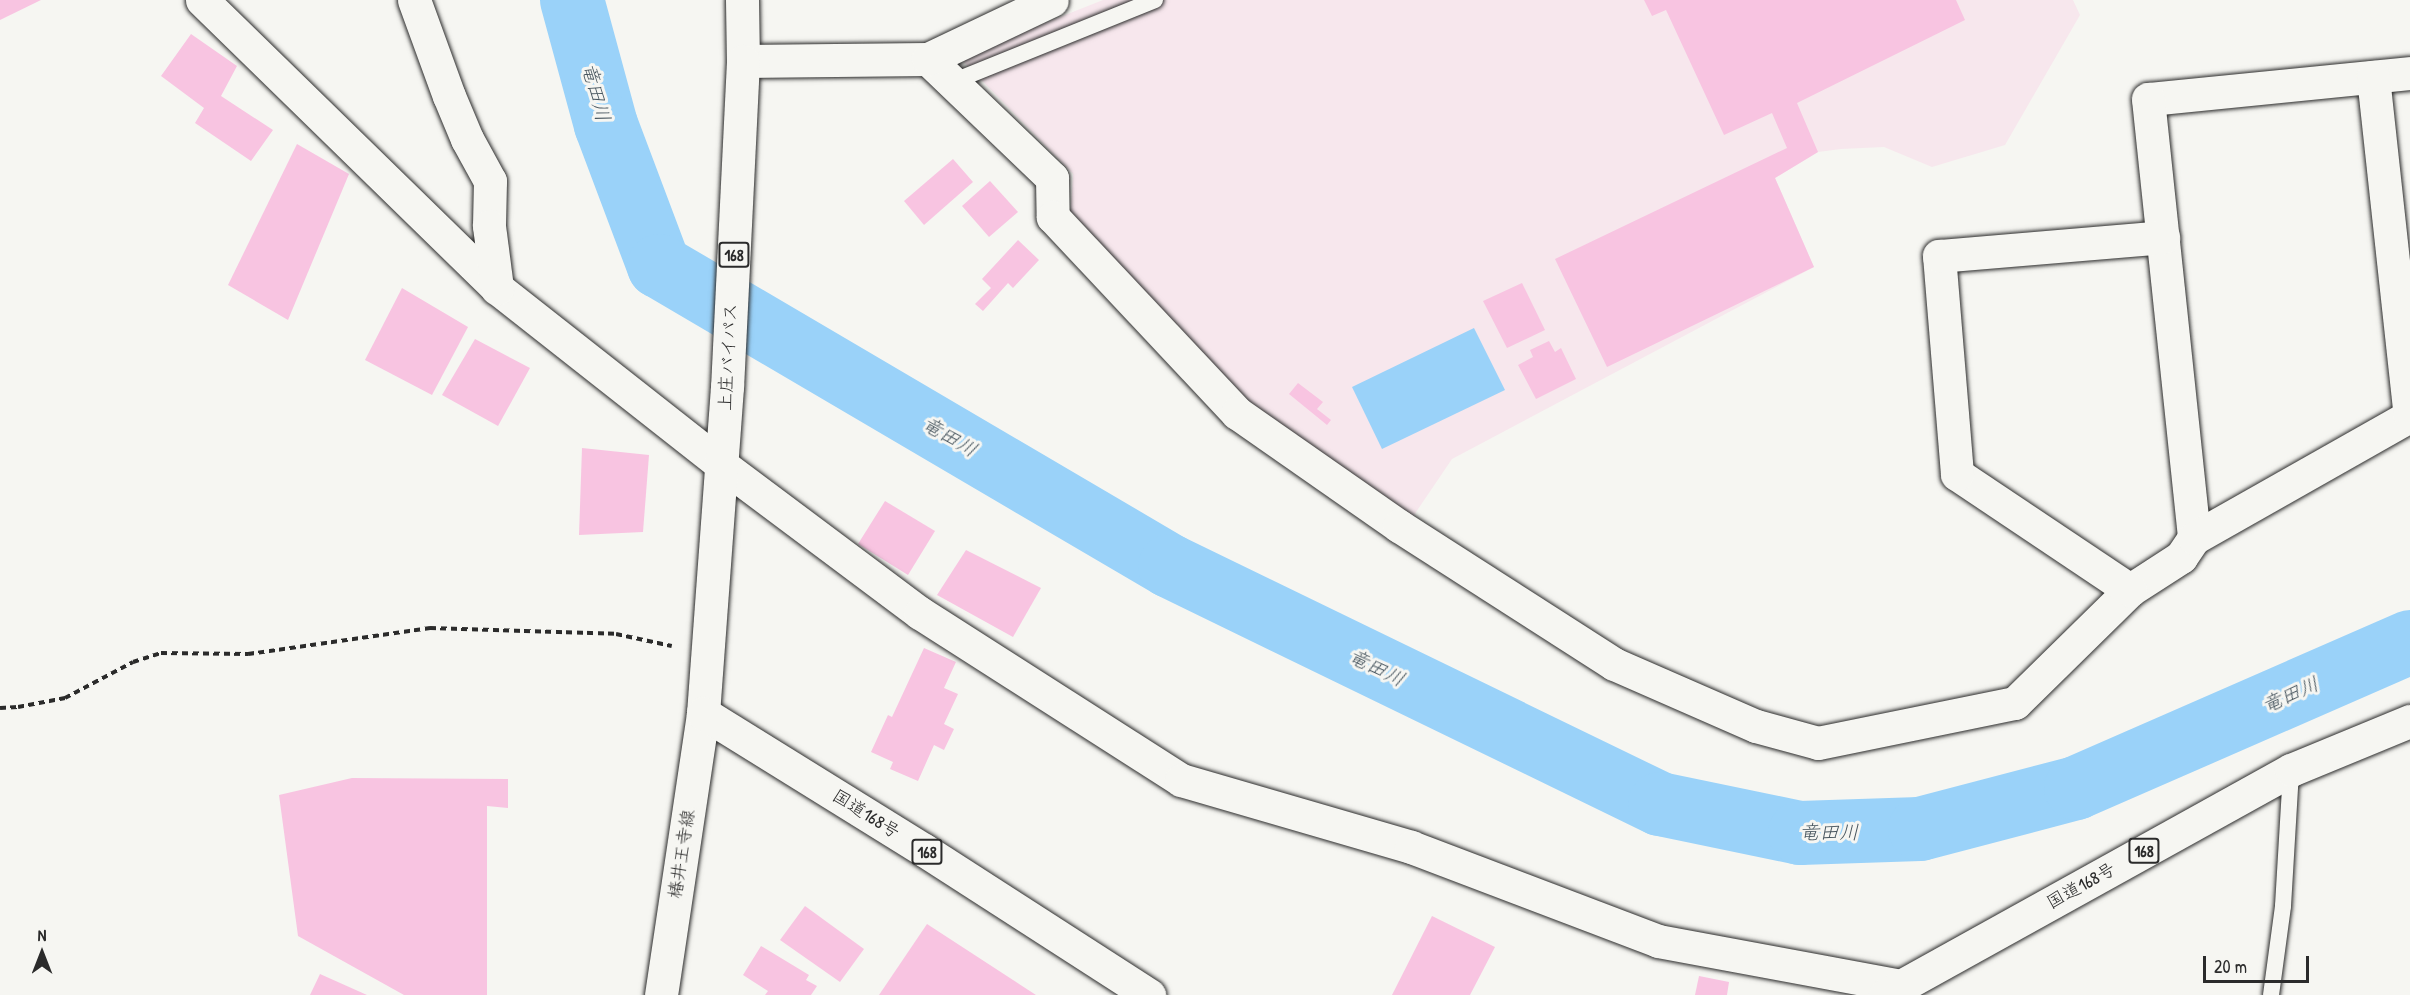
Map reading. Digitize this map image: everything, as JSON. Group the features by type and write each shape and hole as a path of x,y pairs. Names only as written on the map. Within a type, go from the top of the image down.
{"main road":[{"path":"202,0 497,288 722,465 920,613 1181,780 1411,847 1658,941 1896,992"},
{"path":"414,0 467,139 490,181 489,226 497,288"},
{"name":"上庄バイパス","path":"704,713 727,387 740,122 742,0"},
{"path":"742,61 928,58 1052,0"},
{"path":"928,58 1052,178 1053,217 1237,413 1399,526 1614,664 1756,726 1818,743 2015,703 2130,590 2181,557 2194,538 2410,416 2403,295 2373,77"},
{"path":"2194,538 2148,99 2410,73"},
{"path":"2130,590 1957,474 1939,256 2163,237"},
{"name":"国道168号","path":"704,713 924,850 1149,995"},
{"name":"椿井王寺線","path":"661,995 704,713"},
{"name":"国道168号","path":"1896,992 2291,770 2410,721"}],"lane":[{"path":"952,82 1155,0"},
{"path":"2271,995 2283,906 2291,770"}],"path":[{"path":"0,708 65,698 134,662 161,653 248,654 430,628 616,634 708,654"}],"shaded area":[{"path":"1103,0 2073,0 2080,15 2005,145 1932,167 1884,147 1818,152 1775,178 1814,267 1452,459 1412,518 1241,401 1070,219 1073,174 959,57"}],"water":[{"path":"1474,328 1505,390 1382,449 1352,387"}],"building":[{"path":"0,0 41,0 0,20"},
{"path":"1644,0 1956,0 1965,20 1797,103 1818,152 1775,178 1814,267 1607,367 1555,259 1787,148 1772,113 1724,135 1666,10 1652,16"},
{"path":"191,34 237,66 221,96 273,130 251,161 195,123 204,108 161,76"},
{"path":"297,144 349,174 288,320 228,285"},
{"path":"953,159 973,182 924,225 904,201"},
{"path":"990,181 1018,212 989,237 962,206"},
{"path":"1018,240 1039,260 1013,288 1008,283 983,311 975,304 991,288 982,279"},
{"path":"1522,283 1545,330 1507,348 1483,301"},
{"path":"402,288 468,327 432,395 365,360"},
{"path":"475,339 530,368 498,426 442,395"},
{"path":"1549,341 1555,352 1561,348 1576,379 1536,399 1518,365 1533,357 1530,350"},
{"path":"1298,383 1323,402 1317,409 1331,420 1327,425 1289,394"},
{"path":"582,448 649,455 643,532 579,535"},
{"path":"885,501 935,531 908,575 858,544"},
{"path":"966,550 1041,588 1013,637 937,595"},
{"path":"924,648 956,662 944,688 958,694 944,724 954,729 944,750 934,745 918,781 890,769 893,762 871,752 888,715 892,717"},
{"path":"352,778 508,779 508,808 487,806 487,995 404,995 298,936 279,795"},
{"path":"805,906 864,949 840,982 780,940"},
{"path":"1432,916 1495,947 1470,995 1392,995"},
{"path":"927,924 1036,995 879,995"},
{"path":"761,946 809,975 806,980 817,986 811,995 765,995 768,991 743,975"},
{"path":"320,974 367,995 310,995"},
{"path":"1699,976 1729,982 1727,995 1695,995"}],"waterway":[{"name":"竜田川","path":"572,0 606,125 659,266 1170,566 1660,804 1800,833 1920,829 2076,788 2410,642"}]}
